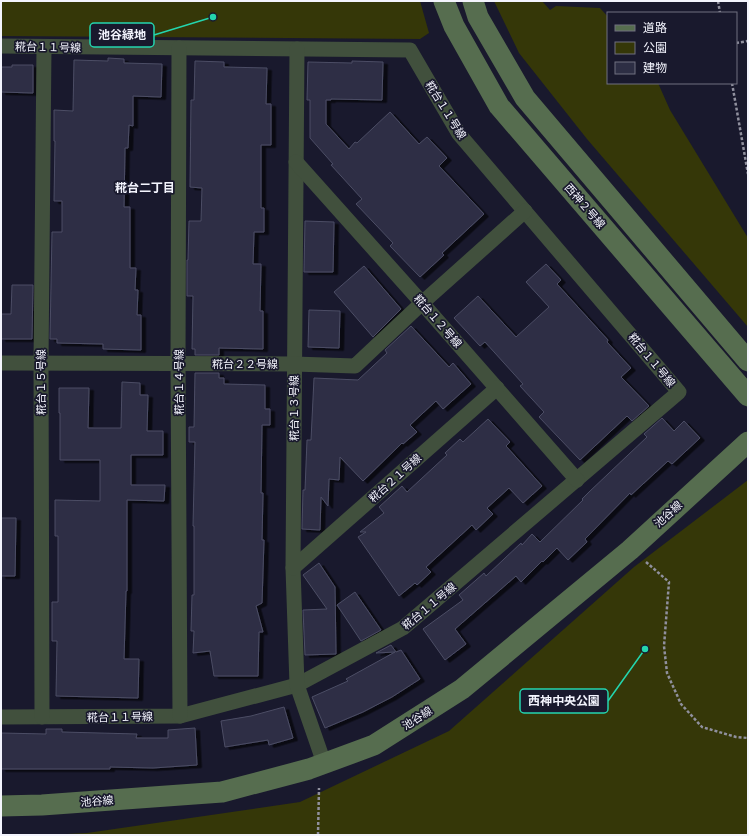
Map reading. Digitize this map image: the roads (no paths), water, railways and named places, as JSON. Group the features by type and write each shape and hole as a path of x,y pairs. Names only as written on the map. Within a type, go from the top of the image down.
{"street":[{"name":"西神２号線","path":"444,1 454,26 499,106 748,396"},
{"path":"473,1 478,16 525,98 748,361"},
{"name":"糀台１１号線","path":"1,46 410,50 459,134 680,392 403,628 297,685 180,716 1,717"},
{"name":"糀台１５号線","path":"42,717 41,363 44,47"},
{"name":"糀台１４号線","path":"179,48 178,364 180,716"},
{"name":"糀台１３号線","path":"297,49 293,568 297,685 316,766"},
{"name":"糀台１２号線","path":"296,162 578,480"},
{"name":"糀台２２号線","path":"1,363 294,364 355,366 422,303 525,212"},
{"name":"糀台２１号線","path":"293,568 497,388"},
{"name":"池谷線","path":"1,806 42,805 222,792 316,766 374,745 462,689 630,550 748,442"}],"place":[{"name":"池谷緑地","path":"213,17"},
{"name":"西神中央公園","path":"645,649"}],"district":[{"name":"糀台二丁目","path":"145,188"}]}
